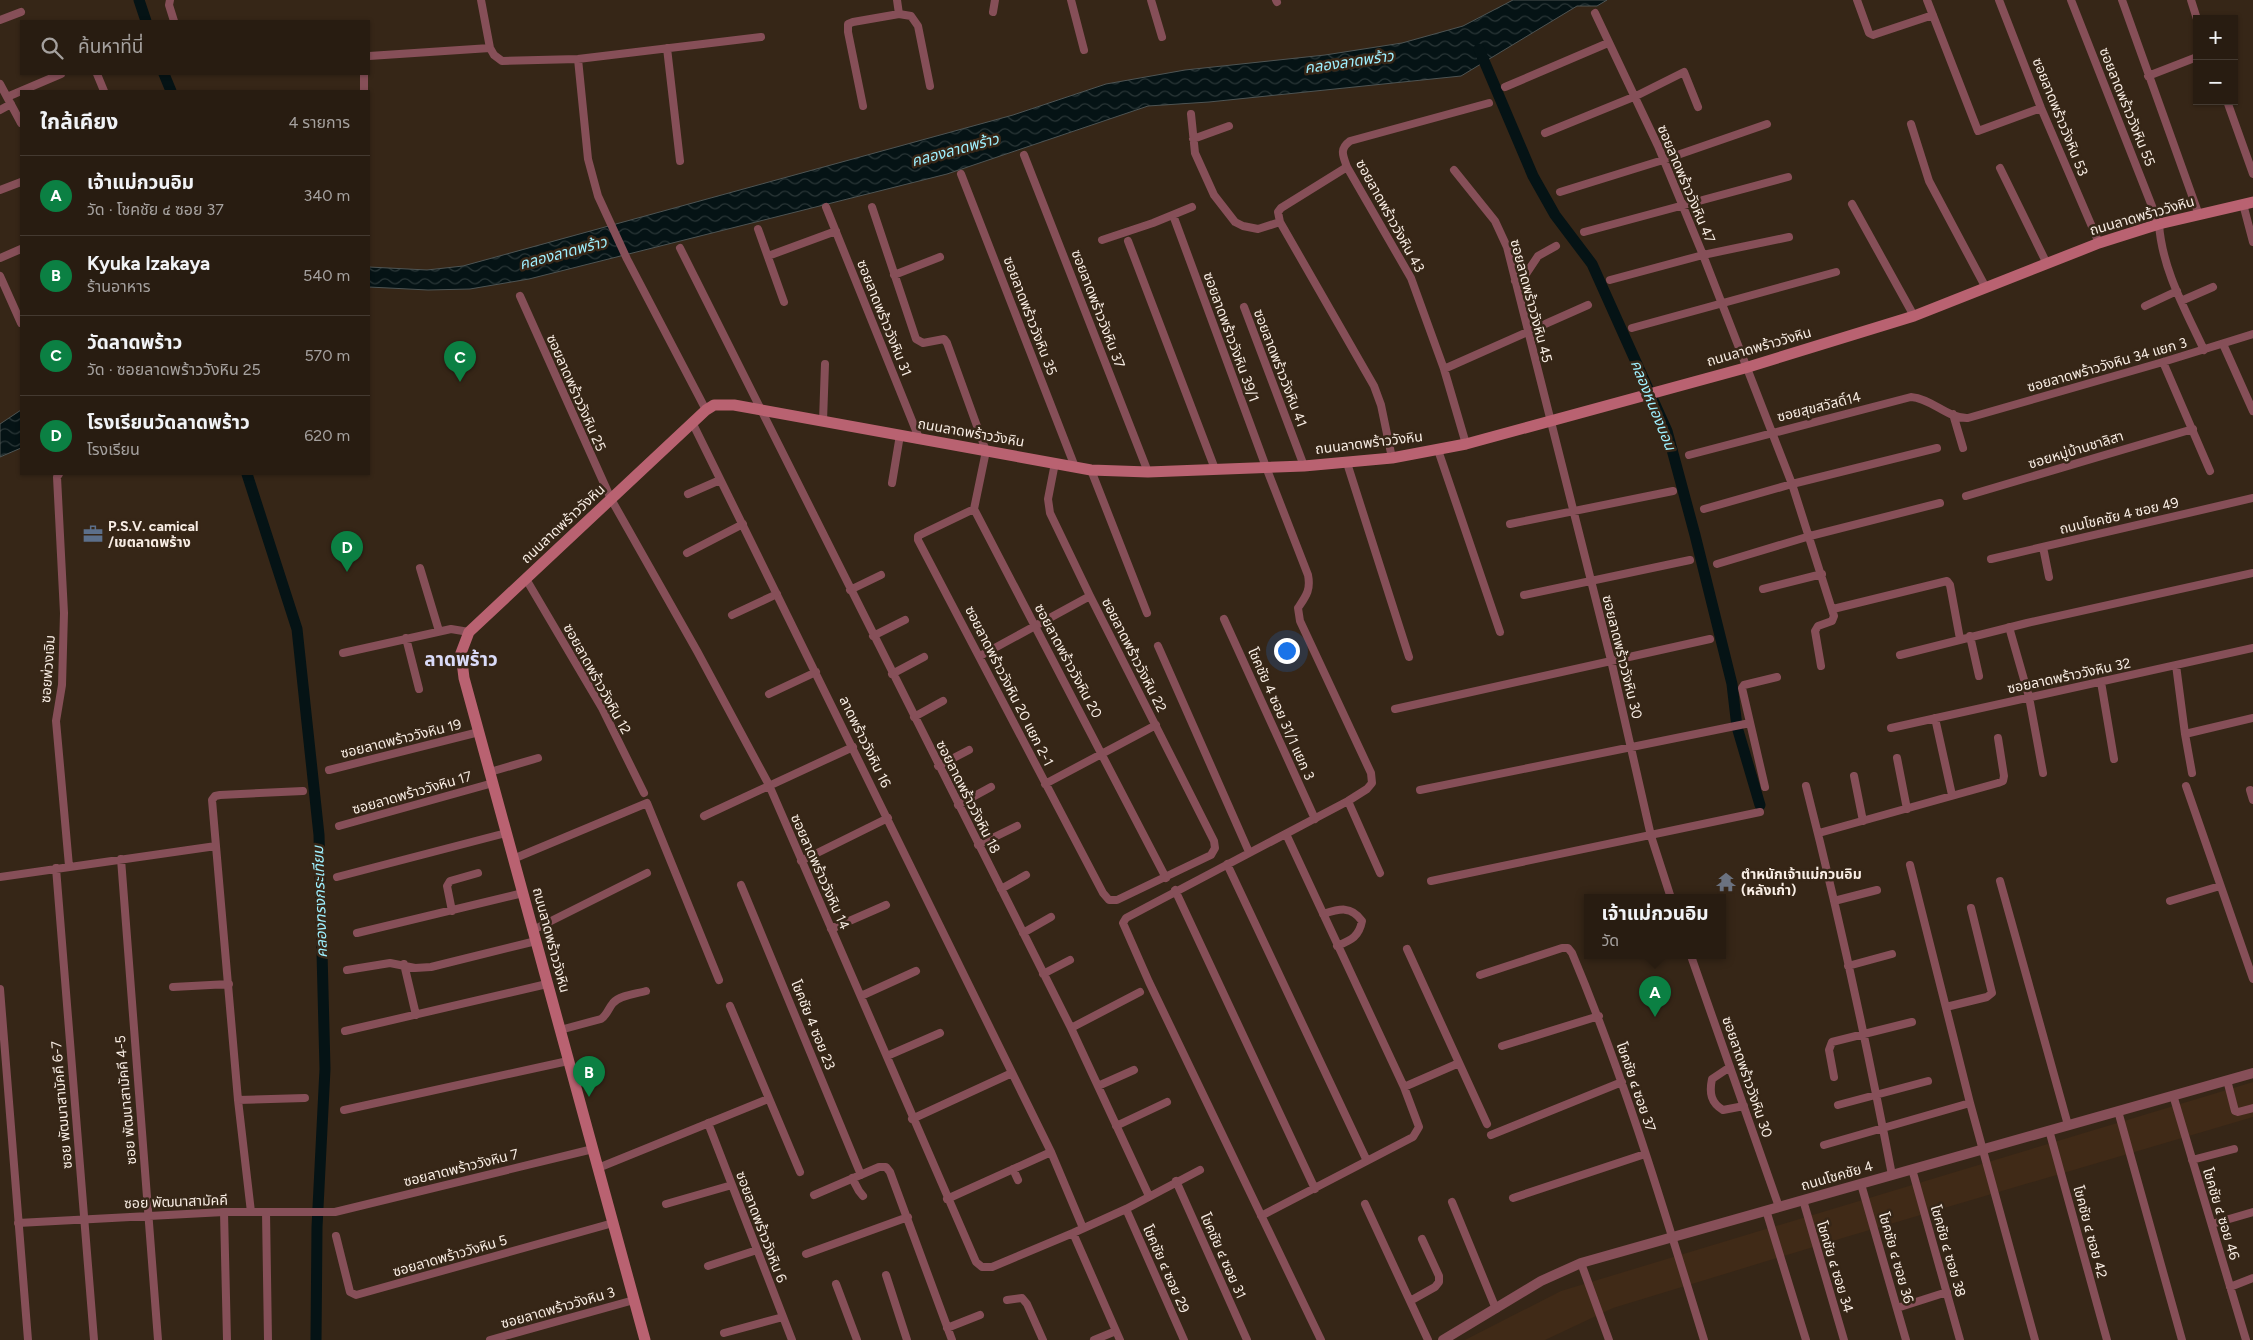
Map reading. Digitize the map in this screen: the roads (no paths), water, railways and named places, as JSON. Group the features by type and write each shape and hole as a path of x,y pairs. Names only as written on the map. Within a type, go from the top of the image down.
{"main road":[{"name":"ถนนลาดพร้าววังหิน","path":"645,1340 464,678 461,653 469,632 706,410 714,405 724,404 1091,470 1148,472 1214,470 1304,466 1392,458 1466,444 1745,368 1914,316 2099,243 2159,224 2248,203"}],"street":[{"path":"170,0 169,5 174,20"},
{"path":"480,0 490,48 494,55 502,62 578,59 761,37"},
{"path":"898,0 899,14"},
{"path":"992,12 995,0"},
{"path":"1071,0 1084,50"},
{"path":"1151,0 1162,37"},
{"path":"1857,0 1869,33 1873,35 1933,16"},
{"path":"1927,0 1978,131 2042,108"},
{"name":"ซอยลาดพร้าววังหิน 53","path":"1999,0 2099,243"},
{"name":"ซอยลาดพร้าววังหิน 55","path":"2071,0 2159,224 2160,238 2170,278 2204,350"},
{"path":"2122,0 2199,214"},
{"path":"2190,0 2196,15"},
{"path":"0,20 21,12"},
{"name":"ซอยลาดพร้าววังหิน 47","path":"1595,13 1608,43 1636,96 1682,204 1745,368"},
{"path":"863,106 848,24 899,14 912,16 916,19 930,86"},
{"path":"1505,87 1608,43"},
{"path":"370,56 490,48"},
{"path":"667,48 680,162"},
{"path":"578,59 588,159 598,196 627,259 706,410"},
{"path":"2148,76 2193,59"},
{"path":"1545,133 1636,96 1684,72 1698,107"},
{"path":"23,90 59,75"},
{"path":"97,75 104,90"},
{"path":"364,75 364,90"},
{"path":"0,84 20,121"},
{"path":"7,97 20,91"},
{"name":"ซอยลาดพร้าววังหิน 43","path":"1466,444 1444,369 1411,278 1347,167 1342,153 1343,148 1350,141 1490,103"},
{"path":"0,110 11,104"},
{"path":"2228,105 2253,174"},
{"path":"1191,114 1195,152 1214,195 1235,222 1258,229 1280,222"},
{"path":"1560,192 1663,160 1766,124"},
{"path":"1911,124 1929,181 1986,288"},
{"path":"1193,139 1229,126"},
{"name":"ซอยลาดพร้าววังหิน 37","path":"1024,155 1148,472"},
{"path":"1347,167 1281,208 1278,212 1280,222 1374,386 1381,405 1392,458"},
{"path":"2000,168 2047,264"},
{"name":"ซอยลาดพร้าววังหิน 45","path":"1454,170 1494,221 1507,248 1550,422"},
{"name":"ซอยลาดพร้าววังหิน 35","path":"961,174 1076,467"},
{"path":"1584,232 1682,204 1788,177"},
{"path":"0,190 20,182"},
{"path":"2248,203 2253,242"},
{"path":"1852,204 1914,316"},
{"name":"ซอยลาดพร้าววังหิน 31","path":"826,206 919,438"},
{"path":"872,207 916,339 923,343 940,338 944,339 947,343 986,450 974,509"},
{"path":"1102,240 1192,207"},
{"name":"ซอยลาดพร้าววังหิน 39/1","path":"1173,214 1310,584 1306,599 1298,608 1300,621 1371,773 1372,783 1367,790 1348,801 1175,890 1126,918 1123,923 1261,1216"},
{"path":"758,229 784,302"},
{"path":"768,256 836,232"},
{"path":"1610,280 1702,255 1789,237"},
{"path":"1128,241 1214,470"},
{"path":"1515,280 1526,274 1538,256 1556,246"},
{"name":"ซอยลาดพร้าววังหิน 18","path":"680,248 1071,1028 1149,1196"},
{"path":"0,258 20,249"},
{"path":"894,275 940,257"},
{"path":"1632,328 1836,272"},
{"path":"0,276 20,321"},
{"path":"2181,301 2213,287"},
{"path":"2145,306 2177,291"},
{"name":"ซอยลาดพร้าววังหิน 25","path":"520,296 611,499"},
{"path":"1444,369 1588,304"},
{"name":"ซอยลาดพร้าววังหิน 41","path":"1244,307 1304,466"},
{"name":"ซอยลาดพร้าววังหิน 34 แยก 3","path":"1968,418 2253,334"},
{"path":"2223,344 2253,411"},
{"path":"2163,362 2210,471"},
{"path":"824,421 825,364"},
{"path":"1745,368 1792,484 1833,609 1834,619 1818,626 1815,631 1821,666"},
{"name":"ซอยสุขสวัสดิ์14","path":"1689,455 1911,397 1918,397 1953,414 1968,418"},
{"path":"1953,414 1963,448"},
{"name":"ลาดพร้าววังหิน 16","path":"692,422 1051,1152 1083,1228"},
{"name":"ซอยลาดพร้าววังหิน 30","path":"1550,422 1571,510 1611,660 1651,836 1670,894"},
{"name":"ซอยหมู่บ้านชาลิสา","path":"1966,496 2193,428"},
{"path":"892,484 900,435"},
{"path":"1704,509 1792,484 1937,448"},
{"path":"1438,450 1500,632"},
{"name":"ซอยลาดพร้าววังหิน 22","path":"1055,463 1048,499 1050,513 1214,841 1215,848 1211,855 1166,878"},
{"path":"1347,463 1409,657"},
{"path":"1091,470 1147,613"},
{"name":"ซอยพ่วงเจิม","path":"58,475 64,613 62,685 56,721 69,866"},
{"path":"688,494 720,480"},
{"path":"1510,524 1673,490"},
{"name":"ถนนโชคชัย 4 ซอย 49","path":"1991,559 2253,498"},
{"name":"ซอยลาดพร้าววังหิน 14","path":"611,499 696,650 769,786 887,1056 912,1119 976,1262 982,1266 992,1266 1073,1233"},
{"path":"1717,564 1810,536 1940,503"},
{"name":"ซอยลาดพร้าววังหิน 20","path":"974,509 1166,878"},
{"name":"ซอยลาดพร้าววังหิน 20 แยก 2-1","path":"974,509 918,538 1045,784 1109,900 1117,900 1166,878"},
{"path":"687,553 742,524"},
{"path":"2043,547 2049,577"},
{"path":"1524,595 1690,560"},
{"path":"420,568 439,631"},
{"path":"1900,655 1970,636 2253,573"},
{"path":"1763,589 1822,574"},
{"path":"850,590 881,575"},
{"name":"ซอยลาดพร้าววังหิน 12","path":"526,579 602,708 644,793"},
{"path":"1833,609 1947,581 1950,585 1960,639"},
{"path":"732,615 776,594"},
{"name":"ซอยลาดพร้าววังหิน 22","path":"980,656 1090,596"},
{"name":"โชคชัย 4 ซอย 31/1 แยก 3","path":"1224,619 1315,819"},
{"path":"873,636 905,620"},
{"path":"2009,627 2029,698 2043,773"},
{"path":"343,653 451,629 469,632"},
{"path":"1970,636 1979,676"},
{"path":"406,638 419,689"},
{"path":"1395,708 1710,639"},
{"path":"1158,646 1249,852"},
{"name":"ซอยลาดพร้าววังหิน 32","path":"1891,728 2253,648"},
{"path":"892,674 924,657"},
{"path":"2176,665 2192,773"},
{"path":"769,694 816,672"},
{"path":"1765,787 1745,724 1742,688 1744,685 1777,677"},
{"path":"2101,682 2114,760"},
{"path":"914,717 944,701"},
{"path":"1935,718 1952,796"},
{"path":"2185,734 2253,718"},
{"path":"1420,790 1745,724"},
{"name":"ซอยลาดพร้าววังหิน 22","path":"1045,784 1156,725"},
{"name":"ซอยลาดพร้าววังหิน 19","path":"330,770 479,732"},
{"path":"1819,833 2003,781 2004,776 1998,738"},
{"path":"704,816 853,746"},
{"path":"938,766 969,750"},
{"name":"ซอยลาดพร้าววังหิน 17","path":"339,826 491,778 538,758"},
{"path":"1897,758 1907,809"},
{"path":"1854,776 1863,821"},
{"path":"1806,786 1819,833 1864,1034 1892,1175"},
{"path":"2186,786 2253,979"},
{"path":"958,805 990,787"},
{"path":"2250,790 2253,800"},
{"path":"251,1212 238,1100 212,800 215,796 303,791"},
{"path":"1348,801 1380,873"},
{"path":"513,859 647,802 719,980"},
{"path":"1431,881 1760,812"},
{"path":"802,861 888,818"},
{"path":"978,845 1016,826"},
{"path":"337,877 506,833"},
{"path":"1286,834 1404,1087 1419,1127 1413,1137 1261,1216 1321,1340"},
{"path":"0,877 216,846"},
{"name":"ซอย พัฒนาสามัคคี 4-5","path":"120,859 158,1340"},
{"path":"1227,864 1367,1161"},
{"path":"1910,865 1982,1149 2035,1340"},
{"name":"ซอย พัฒนาสามัคคี 6-7","path":"56,868 94,1340"},
{"path":"452,911 447,886 450,881 478,873"},
{"path":"348,970 390,963 404,964 415,968 431,967 534,936 647,873"},
{"path":"1001,889 1026,875"},
{"path":"2000,881 2068,1125"},
{"name":"โชคชัย 4 ซอย 23","path":"741,885 861,1175"},
{"path":"2170,901 2220,886"},
{"path":"1175,890 1315,1189"},
{"path":"1834,901 1877,890"},
{"path":"357,933 523,894"},
{"path":"831,929 886,905"},
{"path":"1946,1007 1987,997 1992,993 1971,908"},
{"path":"1323,914 1339,909 1349,910 1357,913 1362,921 1360,930 1355,937 1337,946"},
{"path":"1023,933 1050,917"},
{"name":"โชคชัย ๔ ซอย 37","path":"1480,975 1562,948 1568,948 1572,953 1599,1016 1622,1082 1704,1340"},
{"path":"1407,949 1487,1124"},
{"path":"1848,966 1892,954"},
{"name":"ซอยลาดพร้าววังหิน 30","path":"1692,959 1779,1207"},
{"path":"1043,974 1070,960"},
{"path":"404,964 416,1015"},
{"path":"861,996 916,971"},
{"path":"173,987 229,984"},
{"path":"345,1031 547,984"},
{"path":"0,989 28,1340"},
{"path":"560,1030 601,1019 606,1016 613,1003 619,999 646,991"},
{"path":"1071,1028 1140,992"},
{"path":"730,1006 800,1172"},
{"path":"1502,1046 1599,1016"},
{"path":"1834,1077 1829,1046 1832,1042 1912,1022"},
{"path":"887,1056 940,1033"},
{"path":"344,1110 568,1061"},
{"path":"1404,1087 1459,1063"},
{"path":"1730,1067 1712,1079 1710,1095 1716,1106 1723,1110 1744,1106"},
{"path":"1098,1086 1134,1070"},
{"path":"912,1119 1012,1073"},
{"name":"ถนนโชคชัย 4","path":"1443,1340 1541,1281 1580,1263 2253,1073"},
{"path":"2227,1080 2235,1111 2253,1108"},
{"path":"1838,1104 1928,1081"},
{"path":"1491,1134 1622,1082"},
{"name":"โชคชัย ๔ ซอย 46","path":"2173,1095 2246,1340"},
{"path":"238,1100 305,1098"},
{"path":"598,1168 768,1099"},
{"path":"1116,1126 1167,1102"},
{"path":"1824,1145 1970,1103"},
{"path":"2118,1111 2182,1340"},
{"name":"ซอยลาดพร้าววังหิน 6","path":"708,1123 792,1340"},
{"name":"โชคชัย ๔ ซอย 42","path":"2050,1130 2107,1340"},
{"name":"ซอยลาดพร้าววังหิน 7","path":"335,1212 592,1149"},
{"path":"2192,1160 2234,1149"},
{"path":"947,1199 1051,1152"},
{"path":"1513,1198 1645,1154"},
{"path":"814,1195 852,1178 886,1167 890,1172 908,1217 952,1340"},
{"path":"1014,1168 1018,1180"},
{"name":"โชคชัย ๔ ซอย 38","path":"1912,1169 1960,1340"},
{"path":"1120,1340 1073,1233 1126,1209 1200,1170"},
{"path":"852,1178 858,1192 863,1196"},
{"name":"โชคชัย ๔ ซอย 31","path":"1176,1181 1247,1340"},
{"path":"666,1204 732,1184"},
{"name":"โชคชัย ๔ ซอย 36","path":"1861,1184 1906,1340"},
{"name":"โชคชัย ๔ ซอย 34","path":"1803,1200 1844,1340"},
{"path":"1452,1202 1496,1309"},
{"path":"1365,1204 1428,1340"},
{"name":"โชคชัย ๔ ซอย 29","path":"1126,1209 1184,1340"},
{"path":"1766,1210 1806,1340"},
{"path":"224,1212 228,1340"},
{"name":"ซอย พัฒนาสามัคคี","path":"18,1223 224,1212 335,1212"},
{"path":"266,1212 268,1340"},
{"path":"2212,1224 2252,1212"},
{"path":"806,1254 908,1217"},
{"name":"ซอยลาดพร้าววังหิน 5","path":"336,1236 350,1292 356,1295 613,1224"},
{"path":"1410,1301 1435,1287 1440,1282 1422,1239"},
{"path":"708,1266 757,1250"},
{"path":"1580,1263 1609,1340"},
{"path":"886,1275 907,1340"},
{"path":"2230,1287 2253,1278"},
{"path":"836,1284 857,1340"},
{"path":"1897,1308 1946,1292"},
{"path":"1007,1300 1022,1298 1027,1304 1043,1340"},
{"name":"ซอยลาดพร้าววังหิน 3","path":"490,1340 634,1300"},
{"path":"947,1328 980,1315"},
{"path":"724,1333 783,1317"},
{"path":"1094,1340 1116,1331"}],"water":[{"name":"คลองลาดพร้าว","path":"1513,0 1607,0 1597,6 1577,6 1461,76 1209,102 1148,106 947,174 529,279 470,289 428,290 370,287 370,267 427,270 463,266 1013,115 1106,84 1185,70 1325,55 1402,43 1463,26"},
{"path":"20,411 20,448 0,457 0,424"}],"waterway":[{"path":"139,0 146,20"},
{"name":"คลองหนองบอน","path":"1479,49 1533,176 1555,215 1592,264 1667,431 1732,684 1737,727 1760,805"},
{"path":"164,75 171,90"},
{"name":"คลองทรงกระเทียม","path":"247,475 297,629 319,835 325,1069 317,1227 316,1340"}],"place":[{"name":"วัดลาดพร้าว","path":"460,382"},
{"name":"P.S.V. camical /เขตลาดพร้าง","path":"93,534"},
{"name":"โรงเรียนวัดลาดพร้าว","path":"347,572"},
{"name":"ตำหนักเจ้าแม่กวนอิม (หลังเก่า)","path":"1726,882"},
{"name":"เจ้าแม่กวนอิม","path":"1655,1017"},
{"name":"Kyuka Izakaya","path":"589,1097"}],"district":[{"name":"ลาดพร้าว","path":"461,659"}]}
